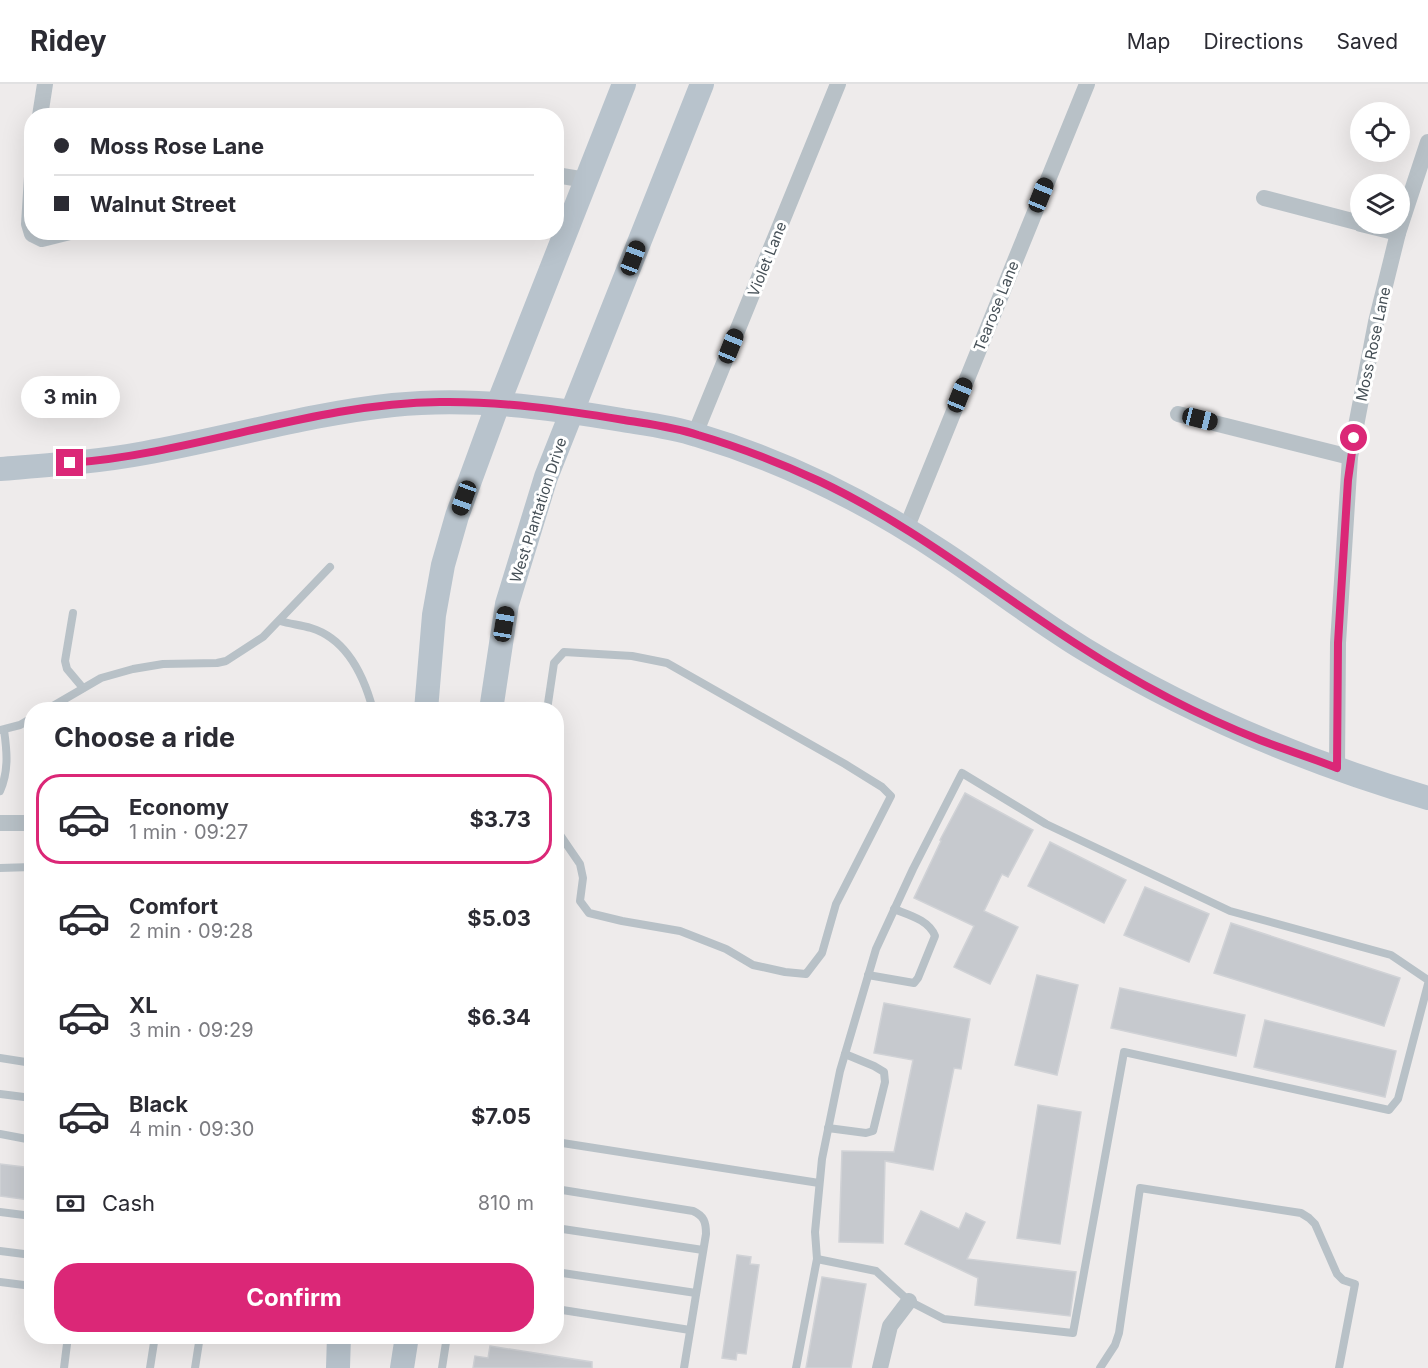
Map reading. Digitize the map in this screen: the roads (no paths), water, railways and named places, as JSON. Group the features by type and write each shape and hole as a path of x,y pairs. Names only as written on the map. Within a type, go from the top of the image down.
{"street":[{"path":"41,108 45,84"},
{"path":"564,236 624,84"},
{"name":"West Plantation Drive","path":"492,702 507,604 546,477 702,84"},
{"name":"Violet Lane","path":"695,434 838,84"},
{"name":"Tearose Lane","path":"906,529 1087,84"},
{"name":"Moss Rose Lane","path":"1410,197 1428,142"},
{"path":"564,177 586,180"},
{"path":"1264,198 1350,220"},
{"name":"Moss Rose Lane","path":"1337,768 1338,643 1350,457 1376,322 1398,234"},
{"path":"427,702 434,615 443,565 457,516 562,240"},
{"path":"0,469 93,462 148,453 312,416 394,405 440,402 498,404 572,411 695,434 765,458 819,482 906,529 1036,618 1125,673 1191,708 1259,739 1385,786 1428,798"},
{"path":"1178,414 1350,457"},
{"path":"0,823 24,823"},
{"path":"880,1368 890,1326 909,1301"},
{"path":"338,1368 339,1344"},
{"path":"402,1368 406,1344"}],"lane":[{"path":"59,702 100,678 133,669 163,664 226,661 262,637 330,567"},
{"path":"73,613 65,661 67,669 83,688"},
{"path":"279,621 313,628 331,637 350,656 366,684 371,702"},
{"path":"549,702 554,663 564,652 632,656 667,663 845,764 882,787 891,796 836,904 822,953 806,974 785,972 753,964 726,949 680,931 589,913 580,901 583,878 580,864 564,841"},
{"path":"0,791 8,755 2,730 24,723"},
{"path":"796,1368 817,1259 815,1232 822,1159 845,1054 876,949 962,773 1046,824 1230,911 1391,955 1428,982 1398,1099 1389,1110 1124,1052 1073,1333 944,1318 909,1301 876,1271 817,1259"},
{"path":"0,868 24,867"},
{"path":"868,975 914,983 931,947 935,936 932,929 923,922 894,909"},
{"path":"828,1128 866,1133 873,1131 885,1082 884,1072 845,1054"},
{"path":"0,1058 24,1062"},
{"path":"0,1094 24,1097"},
{"path":"0,1134 24,1138"},
{"path":"564,1143 819,1183"},
{"path":"1100,1368 1115,1345 1119,1333 1140,1188 1301,1214 1309,1218 1315,1224 1337,1274 1343,1280 1355,1284 1339,1368"},
{"path":"564,1190 700,1214 706,1224 684,1368"},
{"path":"0,1212 24,1215"},
{"path":"564,1229 703,1250"},
{"path":"0,1251 24,1254"},
{"path":"564,1273 696,1293"},
{"path":"0,1282 24,1285"},
{"path":"564,1310 690,1330"},
{"path":"64,1368 67,1344"},
{"path":"150,1368 154,1344"},
{"path":"195,1368 199,1344"},
{"path":"442,1368 446,1344"}]}
